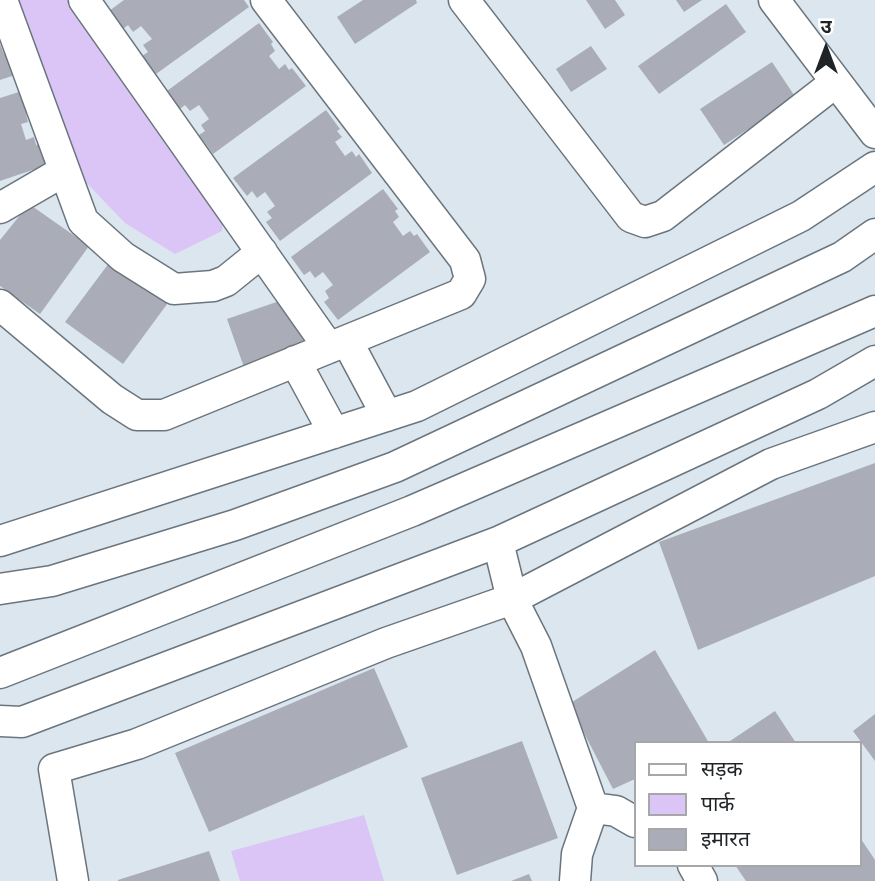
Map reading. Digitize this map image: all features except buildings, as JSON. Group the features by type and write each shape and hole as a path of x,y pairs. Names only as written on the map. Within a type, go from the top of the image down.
{"street":[{"path":"2,0 83,221 123,257 174,289 213,286 226,281 262,252"},
{"path":"84,0 262,252 338,344 387,416"},
{"path":"0,304 112,399 137,415 164,415 461,294 470,279 465,260 267,0"},
{"path":"464,0 631,217 645,222 663,216 836,82"},
{"path":"774,0 875,134"},
{"path":"0,541 417,406 801,216 875,167"},
{"path":"0,208 64,171"},
{"path":"0,589 52,581 235,525 395,467 842,257 875,234"},
{"path":"0,673 412,511 875,311"},
{"path":"0,720 22,722 498,542 818,394 875,360"},
{"path":"295,361 334,433"},
{"path":"73,881 54,769 137,744 386,643 512,599 771,464 875,427"},
{"path":"498,542 512,599 536,646 593,808 577,854 575,881"},
{"path":"593,808 616,811 634,821"}],"green space":[{"path":"18,0 76,0 224,209 222,231 175,254 125,223 78,174"},
{"path":"364,815 384,881 240,881 231,851"}]}
